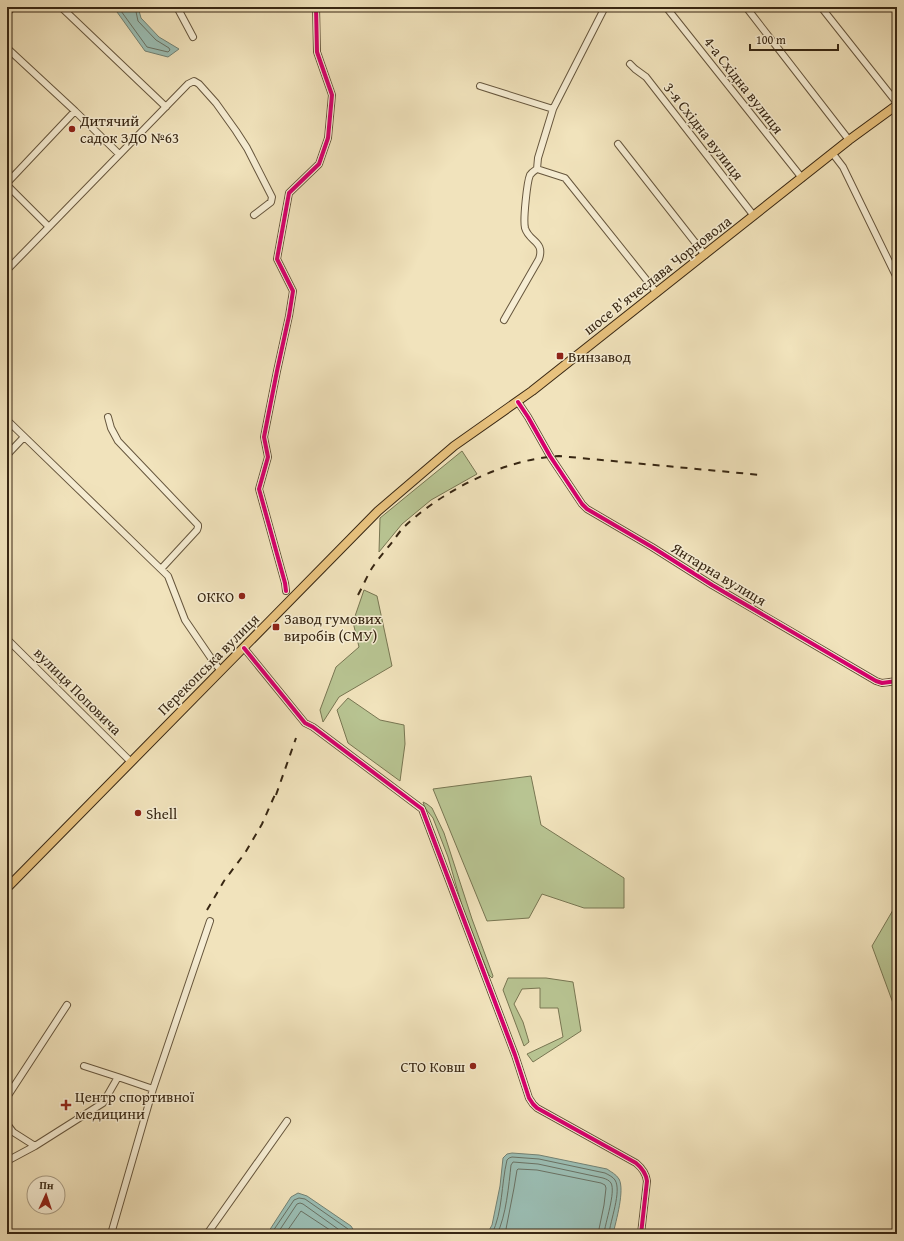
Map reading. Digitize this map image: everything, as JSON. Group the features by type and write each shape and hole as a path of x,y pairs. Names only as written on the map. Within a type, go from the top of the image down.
{"main road":[{"name":"шосе В'ячеслава Чорновола","path":"433,464 459,443 518,402 849,140 897,104"},
{"name":"Перекопська вулиця","path":"7,888 378,511 433,464"}],"street":[{"path":"7,13 13,7"},
{"path":"61,7 166,107"},
{"path":"177,7 193,37"},
{"path":"286,591 259,488 268,457 264,437 293,291 277,258 288,193 319,164 328,138 332,95 317,52 316,7"},
{"path":"537,169 538,158 553,109 605,7"},
{"name":"4-а Східна вулиця","path":"666,7 802,178"},
{"path":"746,7 849,140"},
{"path":"821,7 897,104"},
{"path":"7,48 120,154"},
{"name":"3-я Східна вулиця","path":"630,64 646,77 754,216"},
{"path":"7,270 188,84 194,81 199,84 216,104 236,131 247,148 272,198 271,202 254,215"},
{"path":"480,86 553,109"},
{"path":"49,227 7,184 75,111"},
{"path":"618,144 705,255"},
{"path":"833,154 843,167 897,278"},
{"path":"504,320 539,259 541,252 540,245 530,237 525,227 528,185 532,172 537,169 565,178 657,293"},
{"name":"Янтарна вулиця","path":"518,402 550,456 582,504 587,509 652,547 712,585 876,681 882,683 897,681"},
{"path":"108,417 111,428 118,442 198,525 197,530 161,569"},
{"path":"7,420 161,569 169,579 185,620 221,671"},
{"path":"7,455 24,437"},
{"name":"вулиця Поповича","path":"7,639 131,762"},
{"path":"244,648 305,723 313,727 422,809 515,1055 529,1098 538,1108 642,1167 647,1181 641,1234"},
{"path":"111,1234 153,1089 210,921"},
{"path":"7,1097 67,1005"},
{"path":"84,1066 153,1089"},
{"path":"7,1161 35,1146 104,1103 118,1077"},
{"path":"208,1234 287,1121"},
{"path":"7,1124 13,1132 35,1146"}],"green space":[{"path":"462,451 477,474 431,500 402,524 379,552 380,518"},
{"path":"364,590 377,596 392,666 339,697 323,722 320,710 336,667 359,647 353,622"},
{"path":"348,698 380,720 404,725 405,744 400,781 348,743 337,710"},
{"path":"531,776 541,825 624,878 624,908 584,908 542,894 529,918 487,921 433,789"},
{"path":"423,802 432,808 444,833 472,919 493,976 492,978 489,975 462,906 448,857 433,818 425,808"},
{"path":"897,906 897,1014 872,946 893,910"},
{"path":"508,978 546,978 573,982 581,1031 533,1062 527,1054 563,1037 558,1008 540,1008 540,988 522,989 514,1004 523,1022 529,1042 524,1046 503,990"}],"water":[{"path":"117,7 138,7 141,18 159,37 179,49 168,57 145,51 117,12"},
{"path":"507,1154 539,1155 607,1169 615,1174 621,1184 621,1198 613,1234 487,1234 492,1225 500,1186 503,1158"},
{"path":"298,1193 307,1196 351,1226 356,1234 267,1234 291,1197"}],"railway":[{"path":"358,595 370,571 377,561 403,529 420,513 456,489 497,470 517,463 538,458 559,456 761,475"},
{"path":"276,795 296,738"},
{"path":"207,910 224,881 245,853 262,824 277,790"}],"cycle path":[{"path":"286,591 259,489 268,457 264,437 293,291 277,259 289,193 319,164 328,138 332,95 317,52 316,7"},
{"path":"518,402 550,456 582,504 587,509 652,547 712,585 876,681 882,683 897,681"},
{"path":"244,648 305,723 313,727 422,809 515,1055 529,1098 537,1108 636,1163 642,1169 647,1181 641,1234"}],"place":[{"name":"Дитячий садок ЗДО №63","path":"72,129"},
{"name":"Винзавод","path":"560,356"},
{"name":"ОККО","path":"242,596"},
{"name":"Завод гумових виробів (СМУ)","path":"276,627"},
{"name":"Shell","path":"138,813"},
{"name":"СТО Ковш","path":"473,1066"},
{"name":"Центр спортивної медицини","path":"66,1105"}]}
